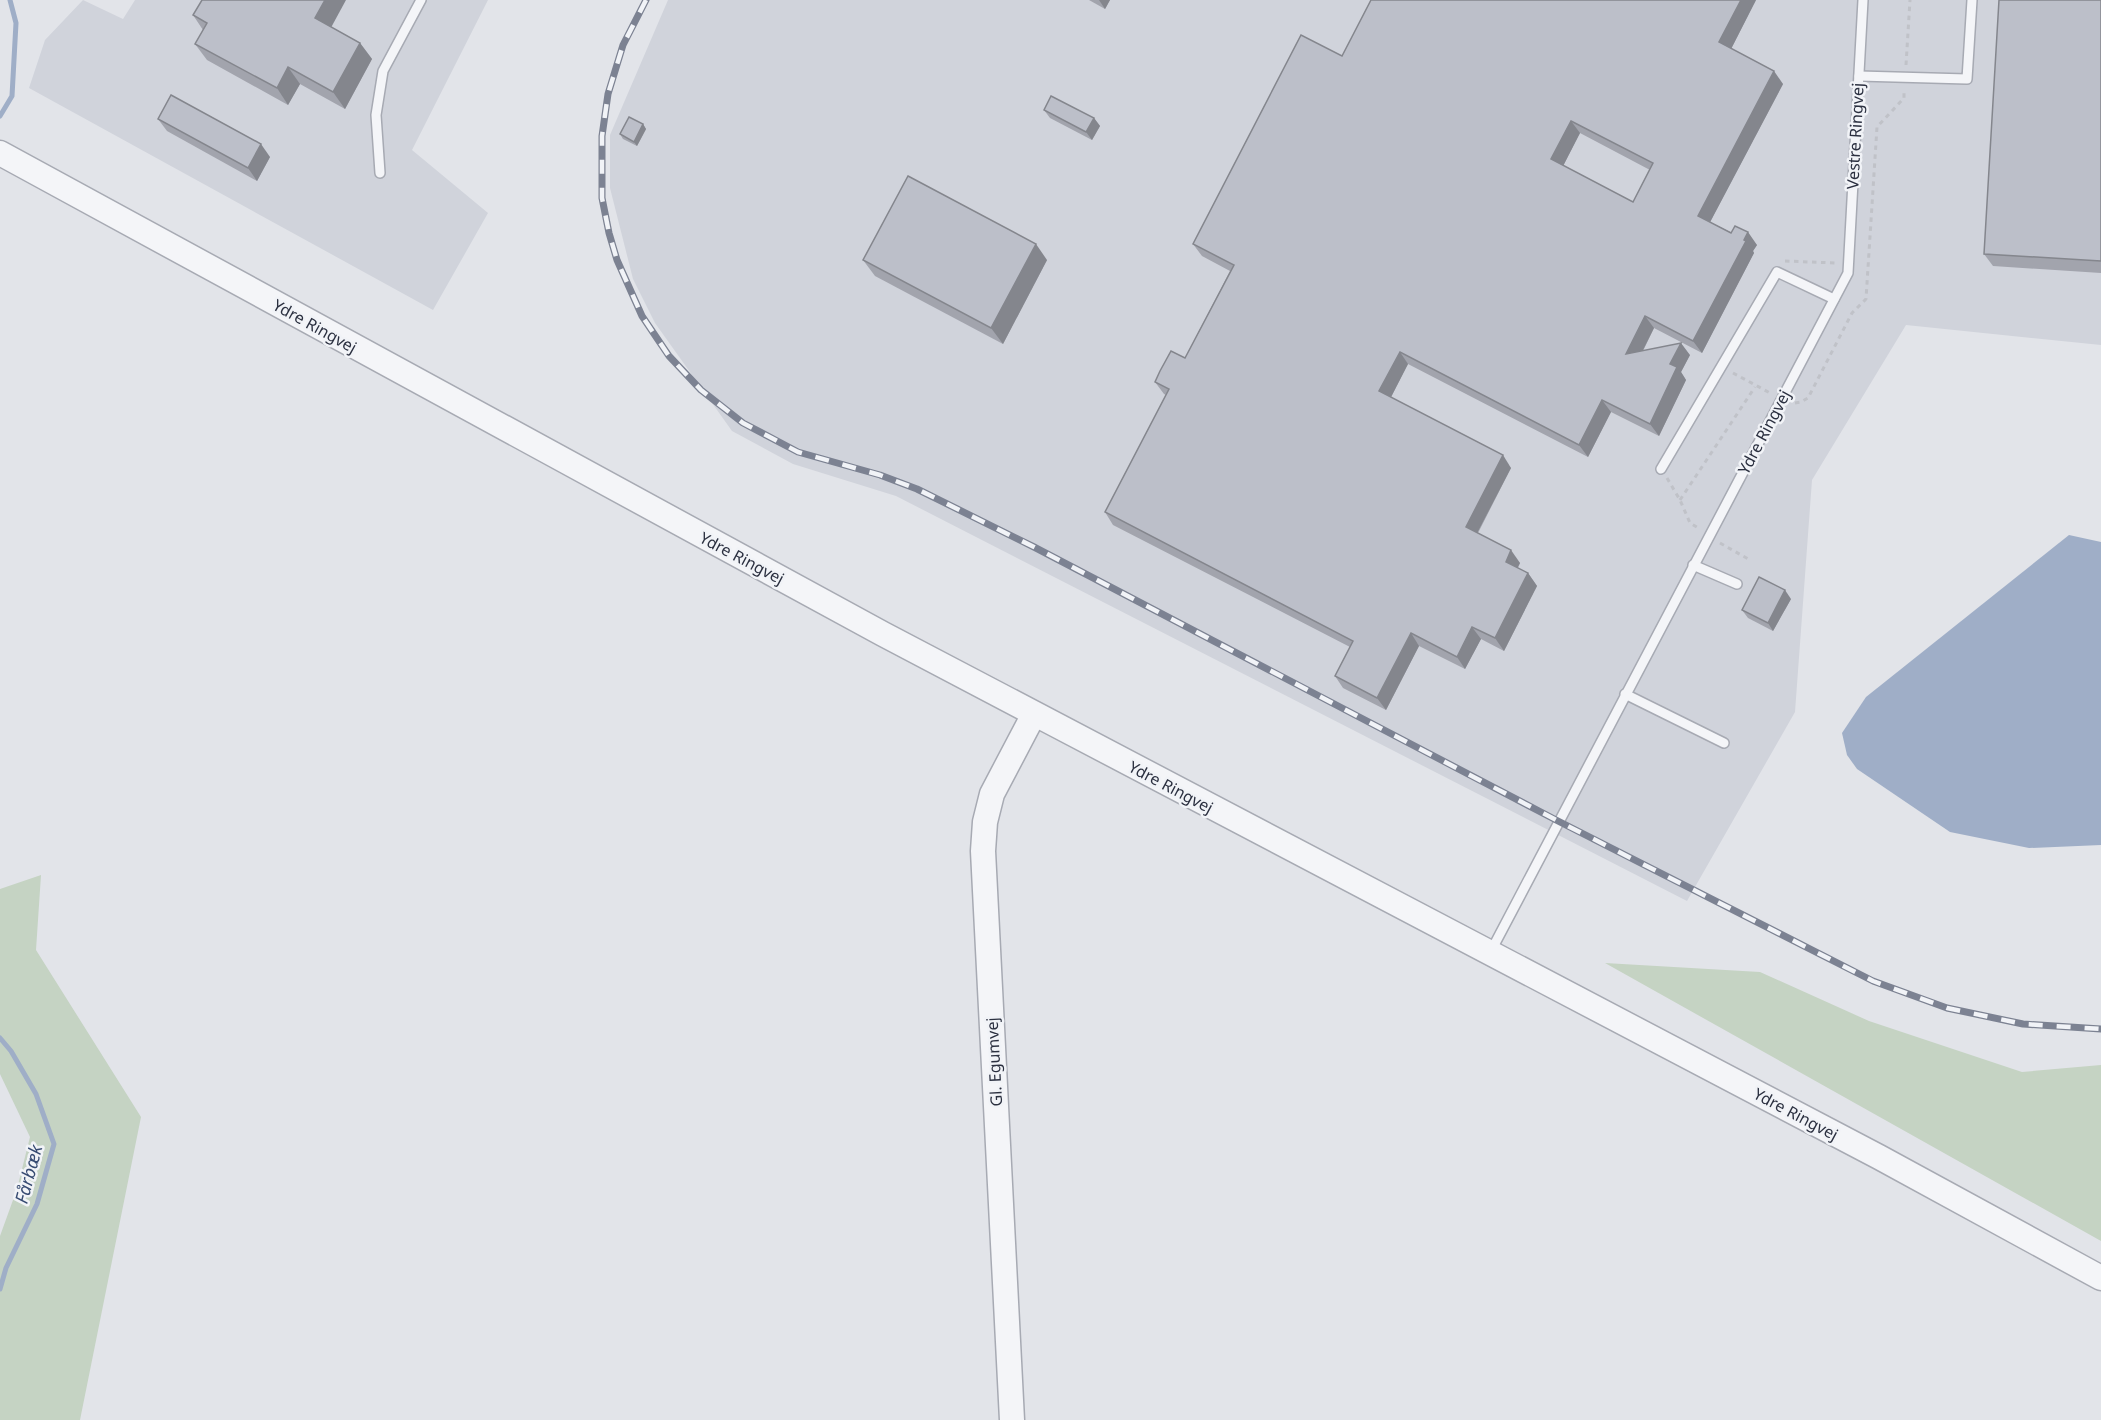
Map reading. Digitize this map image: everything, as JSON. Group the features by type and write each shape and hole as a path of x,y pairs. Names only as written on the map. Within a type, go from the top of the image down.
{"street":[{"name":"Ydre Ringvej","path":"0,153 635,500 1034,714 1879,1157 2101,1278"},
{"name":"Gl. Egumvej","path":"1012,1420 983,851 985,822 992,794 1034,714"}],"lane":[{"path":"381,173 376,115 383,71 421,0"},
{"name":"Vestre Ringvej","path":"1848,273 1863,0"},
{"path":"1858,76 1967,79 1972,0"},
{"path":"1661,469 1777,272 1834,299"},
{"name":"Ydre Ringvej","path":"1490,954 1848,273"},
{"path":"1693,565 1737,584"},
{"path":"1625,694 1724,743"}],"path":[{"path":"1777,272 1779,261 1808,260 1833,263 1869,256"},
{"path":"1661,469 1680,500 1756,386"}],"shaded area":[{"path":"83,0 123,19 135,0 488,0 412,150 488,213 433,310 29,88 45,40"},
{"path":"668,0 2101,0 2101,345 1906,325 1812,480 1795,712 1687,901 896,496 793,464 732,431 655,323 633,279 610,188 610,135"}],"green space":[{"path":"41,875 36,950 141,1117 80,1420 0,1420 0,1236 17,1189 30,1137 0,1074 0,889"},
{"path":"1605,963 1760,972 1869,1021 2022,1072 2101,1065 2101,1241"}],"water":[{"path":"2069,535 2101,542 2101,845 2029,848 1950,832 1857,769 1847,755 1842,733 1866,697"}],"building":[{"path":"202,0 325,0 315,18 360,43 333,92 288,67 277,88 195,44 207,23 193,15"},
{"path":"1371,0 1741,0 1719,42 1774,71 1698,216 1731,233 1735,226 1748,232 1744,240 1746,241 1693,341 1645,316 1626,354 1681,343 1670,364 1677,367 1650,424 1602,400 1579,445 1400,352 1379,391 1503,455 1466,527 1511,550 1506,562 1528,573 1495,638 1472,627 1457,657 1411,633 1377,698 1335,676 1353,641 1105,512 1169,389 1155,382 1160,371 1171,351 1185,358 1234,265 1193,244 1301,35 1342,56","holes":["1571,121 1653,163 1633,202 1551,159"]},
{"path":"1999,0 2101,0 2101,261 1984,254"},
{"path":"171,95 261,144 248,168 158,119"},
{"path":"1051,96 1094,118 1086,132 1044,110"},
{"path":"629,117 643,124 634,142 620,134"},
{"path":"908,176 1036,244 991,328 863,260"},
{"path":"1759,577 1785,590 1768,623 1742,610"}],"waterway":[{"name":"Fårbæk","path":"0,116 12,96 16,23 10,0"},
{"name":"Fårbæk","path":"0,1038 11,1051 36,1094 54,1144 37,1204 6,1268 0,1289"}],"railway":[{"path":"646,0 623,45 608,94 602,136 602,198 609,233 617,260 642,316 669,356 701,390 743,423 798,452 880,475 917,489 1034,547 1558,821 1873,981 1947,1008 2023,1024 2101,1029"}]}
